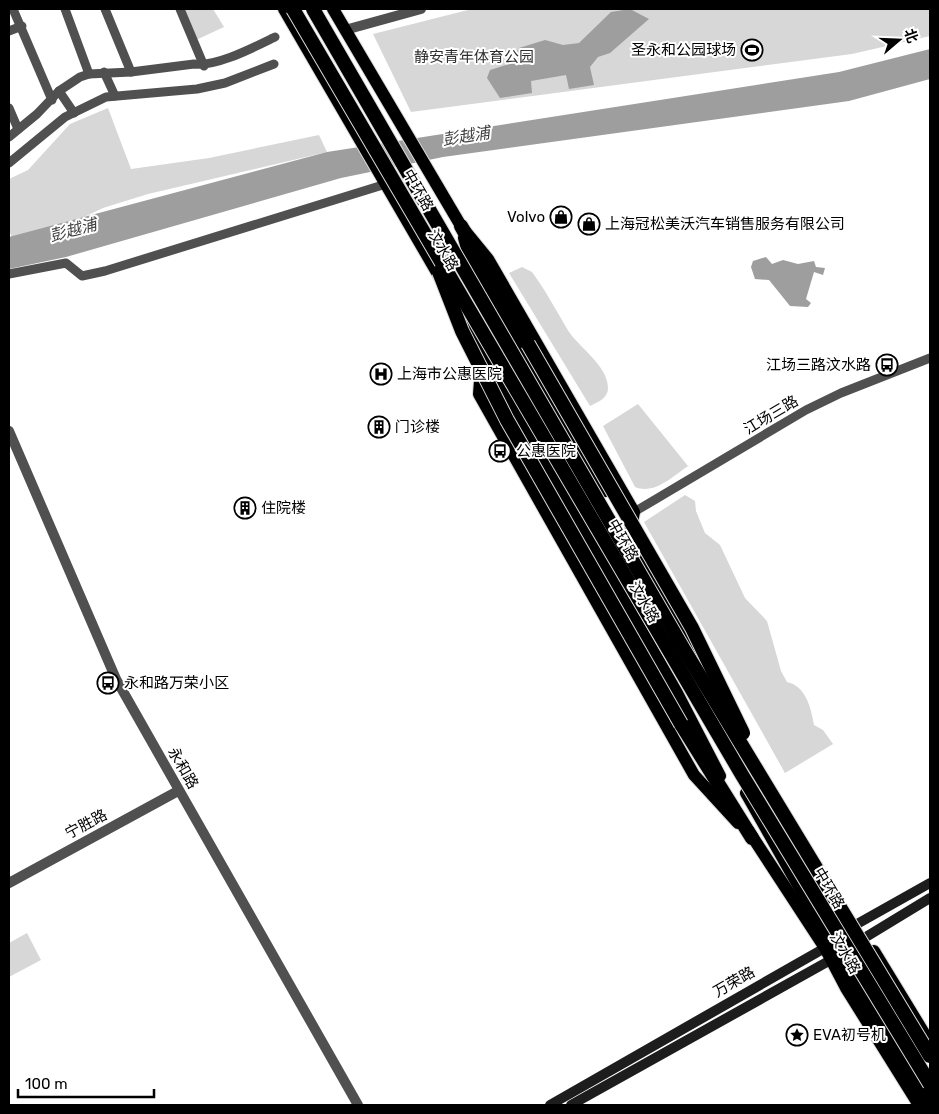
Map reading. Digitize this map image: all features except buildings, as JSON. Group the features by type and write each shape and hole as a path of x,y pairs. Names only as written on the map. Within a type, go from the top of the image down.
{"highway":[{"name":"中环路","path":"313,9 683,648 930,1056"},
{"name":"中环路","path":"290,11 424,232 747,783 930,1084"},
{"path":"461,226 526,347 692,628 769,790"},
{"path":"424,232 462,331 507,420 681,724 752,838"}],"main road":[{"name":"汶水路","path":"307,9 364,125 383,179 656,656 752,838 766,857 796,907 828,946 835,958 846,988 919,1105"},
{"name":"汶水路","path":"333,9 461,226 488,259 634,512"},
{"name":"汶水路","path":"290,11 364,125"},
{"path":"364,125 403,182 494,331 792,840 856,938 930,1066"},
{"path":"403,182 446,263 577,488 755,810 822,924 828,946"},
{"path":"424,248 446,263"},
{"path":"494,331 526,347"},
{"name":"汶水路","path":"526,347 763,775 857,924 856,938 930,1042"},
{"path":"482,352 479,394 694,775 752,838"},
{"path":"630,534 634,512"},
{"path":"650,696 656,656"},
{"path":"755,810 766,857"},
{"path":"789,815 792,840"},
{"path":"857,924 930,883"},
{"name":"万荣路","path":"550,1105 828,946 856,938 930,898"},
{"path":"796,907 822,924"},
{"name":"万荣路","path":"571,1105 835,958 856,938"},
{"path":"835,958 930,1103"}],"street":[{"path":"13,9 22,26 52,100"},
{"path":"65,9 89,74"},
{"path":"105,9 131,72"},
{"path":"180,9 204,66"},
{"path":"345,30 421,9"},
{"path":"9,31 22,26"},
{"path":"9,137 52,100 59,91 89,74 131,72 194,64 204,66 250,49 275,37"},
{"path":"9,163 65,117 106,97 197,89 225,83 274,64"},
{"path":"104,72 115,96"},
{"path":"59,91 74,113"},
{"path":"9,108 18,129"},
{"path":"9,274 66,263 82,276 105,271 383,179"},
{"name":"江场三路","path":"634,512 806,410 841,393 930,358"},
{"name":"永和路","path":"9,431 116,679 358,1105"},
{"name":"宁胜路","path":"9,883 178,791"}],"green space":[{"path":"183,9 213,9 224,27 196,40"},
{"name":"静安青年体育公园","path":"472,9 930,9 930,36 852,54 411,112 373,34"},
{"path":"108,108 131,169 209,158 319,135 327,152 148,194 103,208 65,226 12,238 9,230 9,179 28,170 70,124"},
{"path":"522,267 532,272 569,332 604,373 608,389 604,398 599,402 590,406 509,273"},
{"path":"638,404 688,466 663,484 649,489 635,487 603,426"},
{"path":"685,495 695,501 696,511 705,533 720,545 745,598 767,621 781,671 787,682 799,688 803,693 809,705 814,725 823,730 833,744 785,773 644,522"},
{"path":"27,933 41,960 9,977 9,943"}],"water":[{"path":"630,9 649,19 610,53 598,57 590,67 594,85 569,89 566,75 531,81 532,93 500,98 487,78 490,70 509,64 519,48 545,40 563,45 579,43 611,12"},
{"name":"彭越浦","path":"930,49 930,79 849,101 443,157 341,178 66,257 9,269 9,237 327,152 839,72"},
{"path":"766,257 772,264 783,260 798,264 814,261 816,267 825,268 823,275 814,272 806,299 811,303 808,307 790,306 769,280 755,279 751,267 753,261"}],"place":[{"name":"圣永和公园球场","path":"752,50"},
{"name":"Volvo","path":"561,217"},
{"name":"上海冠松美沃汽车销售服务有限公司","path":"589,224"},
{"name":"江场三路汶水路","path":"887,365"},
{"name":"上海市公惠医院","path":"381,374"},
{"name":"门诊楼","path":"379,427"},
{"name":"公惠医院","path":"500,451"},
{"name":"住院楼","path":"245,508"},
{"name":"永和路万荣小区","path":"108,683"},
{"name":"EVA初号机","path":"797,1035"}]}
